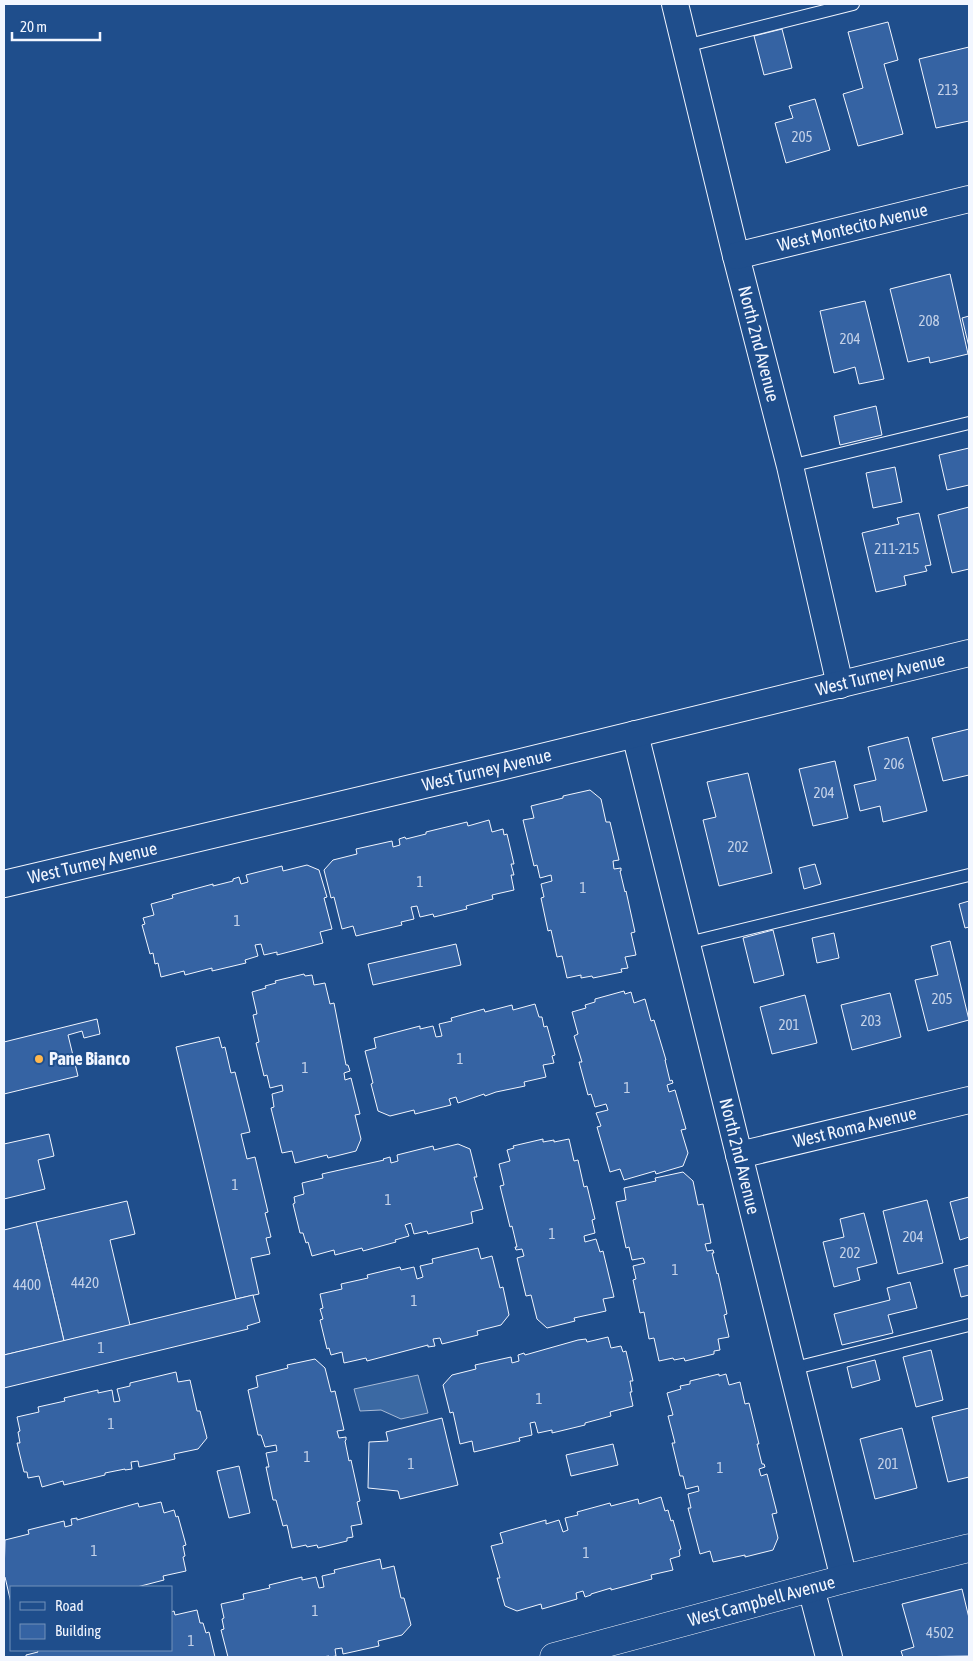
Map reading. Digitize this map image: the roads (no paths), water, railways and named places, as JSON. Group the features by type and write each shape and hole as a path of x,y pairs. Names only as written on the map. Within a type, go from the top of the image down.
{"street":[{"name":"North 2nd Avenue","path":"675,4 736,256 790,466 840,685"},
{"name":"West Montecito Avenue","path":"736,256 969,199"},
{"name":"West Turney Avenue","path":"4,884 969,653"},
{"name":"North 2nd Avenue","path":"635,734 844,1579"},
{"name":"West Roma Avenue","path":"739,1155 969,1100"},
{"name":"West Campbell Avenue","path":"554,1657 844,1579 969,1548"},
{"path":"811,1588 829,1657"}],"lane":[{"path":"685,46 853,4"},
{"path":"790,466 969,423"},
{"path":"688,943 969,875"},
{"path":"791,1369 969,1325"}],"water":[{"path":"418,1375 428,1413 401,1419 381,1410 360,1411 354,1389"}],"place":[{"name":"Pane Bianco","path":"39,1059"}]}
